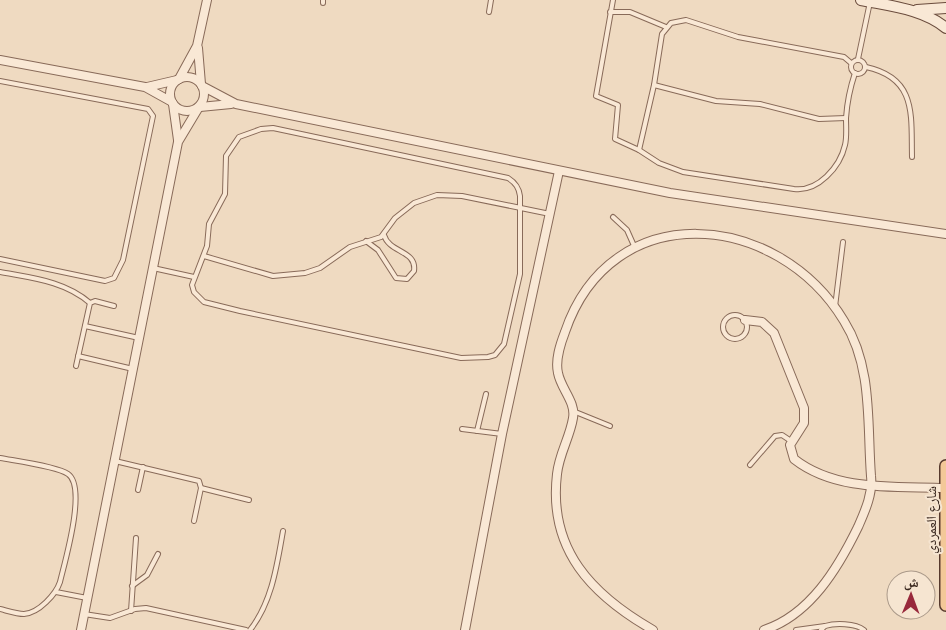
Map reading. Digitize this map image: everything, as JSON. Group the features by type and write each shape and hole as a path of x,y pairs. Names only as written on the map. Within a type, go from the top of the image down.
{"main road":[{"name":"شارع العمردي","path":"946,466 946,605"}],"street":[{"path":"178,142 205,94 202,85 198,46 206,0"},
{"path":"867,1 909,10 926,16 946,28"},
{"path":"909,10 946,8"},
{"path":"81,630 178,142 177,122 170,90 198,46"},
{"path":"0,60 145,87 185,112 199,107 236,104 559,172 727,203 946,234"},
{"path":"145,87 189,77 236,104"},
{"path":"465,630 502,434 559,172"},
{"path":"653,630 632,618 595,590 580,572 568,551 560,529 556,491 559,461 573,421 573,410 558,374 557,361 570,319 587,287 617,258 635,248 677,236 720,235 742,239 769,250 799,268 815,283 835,308 853,336 863,368 872,485 866,509 841,561 828,580 795,614 768,629"},
{"path":"745,320 762,322 774,333 804,408 804,423 791,441 791,455 810,470 834,480 872,485 945,488"}],"lane":[{"path":"489,12 491,0"},
{"path":"613,0 596,95 599,99 613,101 618,105 615,139 639,150 659,163 682,172 794,189 808,189 821,183 844,151 846,118 854,73 851,69 851,63"},
{"path":"858,59 867,1"},
{"path":"610,12 630,12 666,27"},
{"path":"639,150 654,85 662,34 672,22 686,20 732,36 840,56 851,63"},
{"path":"851,63 858,59"},
{"path":"858,59 864,62 866,67 886,74 903,88 911,113 912,157"},
{"path":"854,73 860,74 866,67"},
{"path":"0,81 148,109 153,116 123,260 114,278 106,281 0,259"},
{"path":"654,85 711,100 760,104 819,119 846,118"},
{"path":"261,129 284,130 508,178 517,185 520,191 521,208 520,274 504,344 500,350 488,357 461,358 204,302 194,292 194,277 204,256 209,224 224,194 226,156 239,137 261,129"},
{"path":"204,256 258,272 289,276 320,268 346,250 384,235 395,218 414,203 437,195 462,196 550,214"},
{"path":"613,217 627,230 635,248"},
{"path":"366,241 378,250 396,278 407,279 414,271 413,261 405,253 391,246 384,235"},
{"path":"835,308 843,242"},
{"path":"153,268 194,277"},
{"path":"0,272 60,285 81,295 90,303"},
{"path":"76,366 90,303 95,300 114,306"},
{"path":"736,315 745,320 747,331 743,336 733,339 726,335 724,325 729,317 736,315"},
{"path":"85,326 139,338"},
{"path":"78,356 133,369"},
{"path":"478,430 486,394"},
{"path":"573,410 610,426"},
{"path":"462,429 502,434"},
{"path":"750,465 775,436 782,435 791,441"},
{"path":"0,458 66,472 74,481 76,503 60,582 56,592 31,612 23,614 0,609"},
{"path":"115,461 196,479 201,488 194,521"},
{"path":"138,490 143,467"},
{"path":"201,488 248,500"},
{"path":"250,630 266,604 283,531"},
{"path":"131,611 136,538"},
{"path":"132,586 147,575 158,554"},
{"path":"56,592 87,598"},
{"path":"84,614 110,618 146,608 246,630"},
{"path":"796,630 858,626 864,630"}]}
